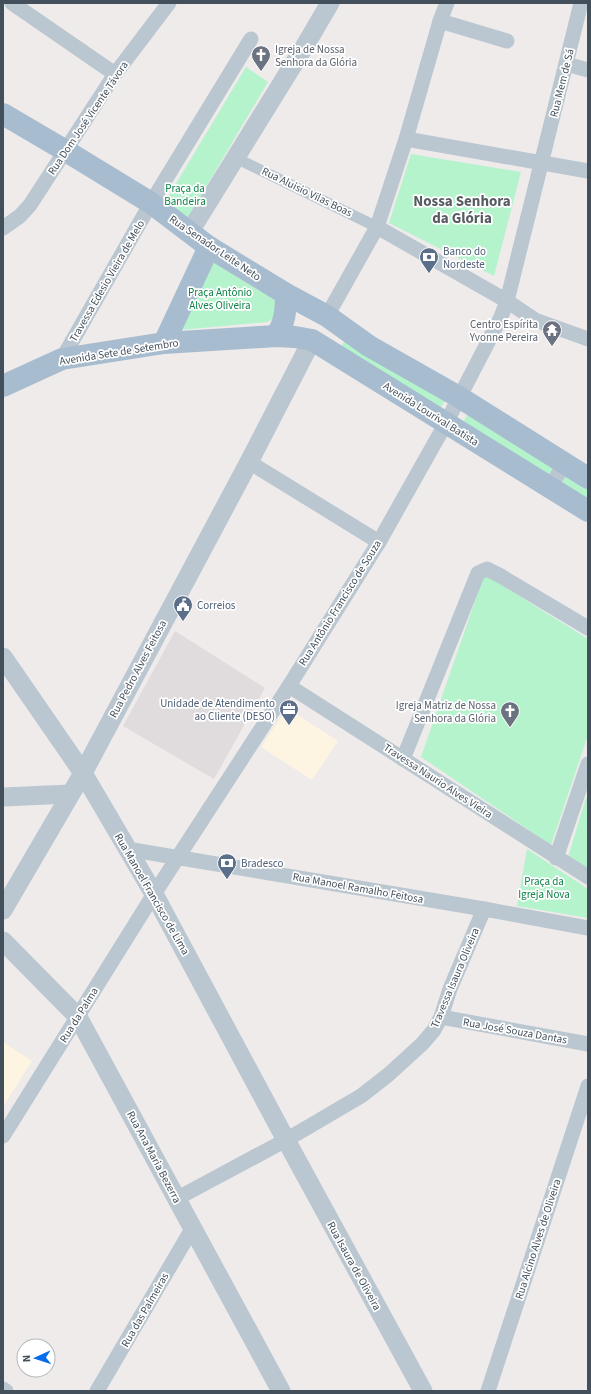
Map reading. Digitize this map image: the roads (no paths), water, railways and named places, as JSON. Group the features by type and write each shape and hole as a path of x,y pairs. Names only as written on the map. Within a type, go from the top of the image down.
{"main road":[{"name":"Rua Senador Leite Neto","path":"3,114 152,203 209,247 286,294 327,316"},
{"path":"164,343 209,247"},
{"path":"276,336 281,329 285,318 286,294"},
{"path":"327,316 369,346 459,397 588,478"},
{"name":"Avenida Sete de Setembro","path":"3,386 62,359 164,343 276,336 312,340"},
{"name":"Avenida Lourival Batista","path":"312,340 588,511"}],"street":[{"path":"12,3 115,74"},
{"name":"Rua Dom José Vicente Távora","path":"3,228 20,216 30,205 115,74 169,3"},
{"path":"189,232 236,158 330,3"},
{"path":"327,316 377,227 406,139 440,21 447,3"},
{"name":"Rua Mem de Sá","path":"507,301 581,3"},
{"path":"440,21 507,42"},
{"path":"152,203 251,39"},
{"path":"566,64 588,70"},
{"path":"406,139 588,171"},
{"name":"Rua Aluisio Vilas Boas","path":"236,158 377,227"},
{"name":"Travessa Edesio Vieira de Melo","path":"62,359 152,203"},
{"path":"377,227 507,301 535,320 588,339"},
{"name":"Rua Antônio Francisco de Souza","path":"154,894 289,686 379,542 446,423 501,317 507,301"},
{"name":"Rua Pedro Alves Feitosa","path":"3,910 83,773 250,462 312,340"},
{"path":"250,462 379,542"},
{"path":"550,487 565,463"},
{"path":"404,759 478,573 487,570 499,575 588,628"},
{"name":"Rua Manoel Francisco de Lima","path":"3,657 83,773 154,894 286,1140"},
{"name":"Travessa Naurio Alves Vieira","path":"289,686 556,858 588,877"},
{"path":"556,858 583,792 588,764"},
{"path":"3,797 70,794"},
{"name":"Rua Manoel Ramalho Feitosa","path":"127,849 588,928"},
{"name":"Rua da Palma","path":"3,1136 154,894"},
{"name":"Travessa Isaura Oliveira","path":"176,1199 286,1140 361,1096 377,1084 422,1044 434,1030 441,1017 450,988 484,909"},
{"name":"Rua Ana Maria Bezerra","path":"3,941 78,1017 280,1391"},
{"name":"Rua José Souza Dantas","path":"441,1017 588,1044"},
{"name":"Rua Alcino Alves de Oliveira","path":"488,1391 588,1086"},
{"name":"Rua Isaura de Oliveira","path":"286,1140 423,1391"},
{"name":"Rua das Palmeiras","path":"97,1391 192,1229"}],"place":[{"name":"Igreja de Nossa Senhora da Glória","path":"261,72"},
{"name":"Banco do Nordeste","path":"429,274"},
{"name":"Centro Espírita Yvonne Pereira","path":"552,347"},
{"name":"Correios","path":"183,622"},
{"name":"Unidade de Atendimento ao Cliente (DESO)","path":"289,726"},
{"name":"Igreja Matriz de Nossa Senhora da Glória","path":"510,728"},
{"name":"Bradesco","path":"227,880"}],"district":[{"name":"Nossa Senhora da Glória","path":"462,210"}],"park label":[{"name":"Praça da Bandeira","path":"185,194"},
{"name":"Praça Antônio Alves Oliveira","path":"220,298"},
{"name":"Praça da Igreja Nova","path":"544,887"}]}
